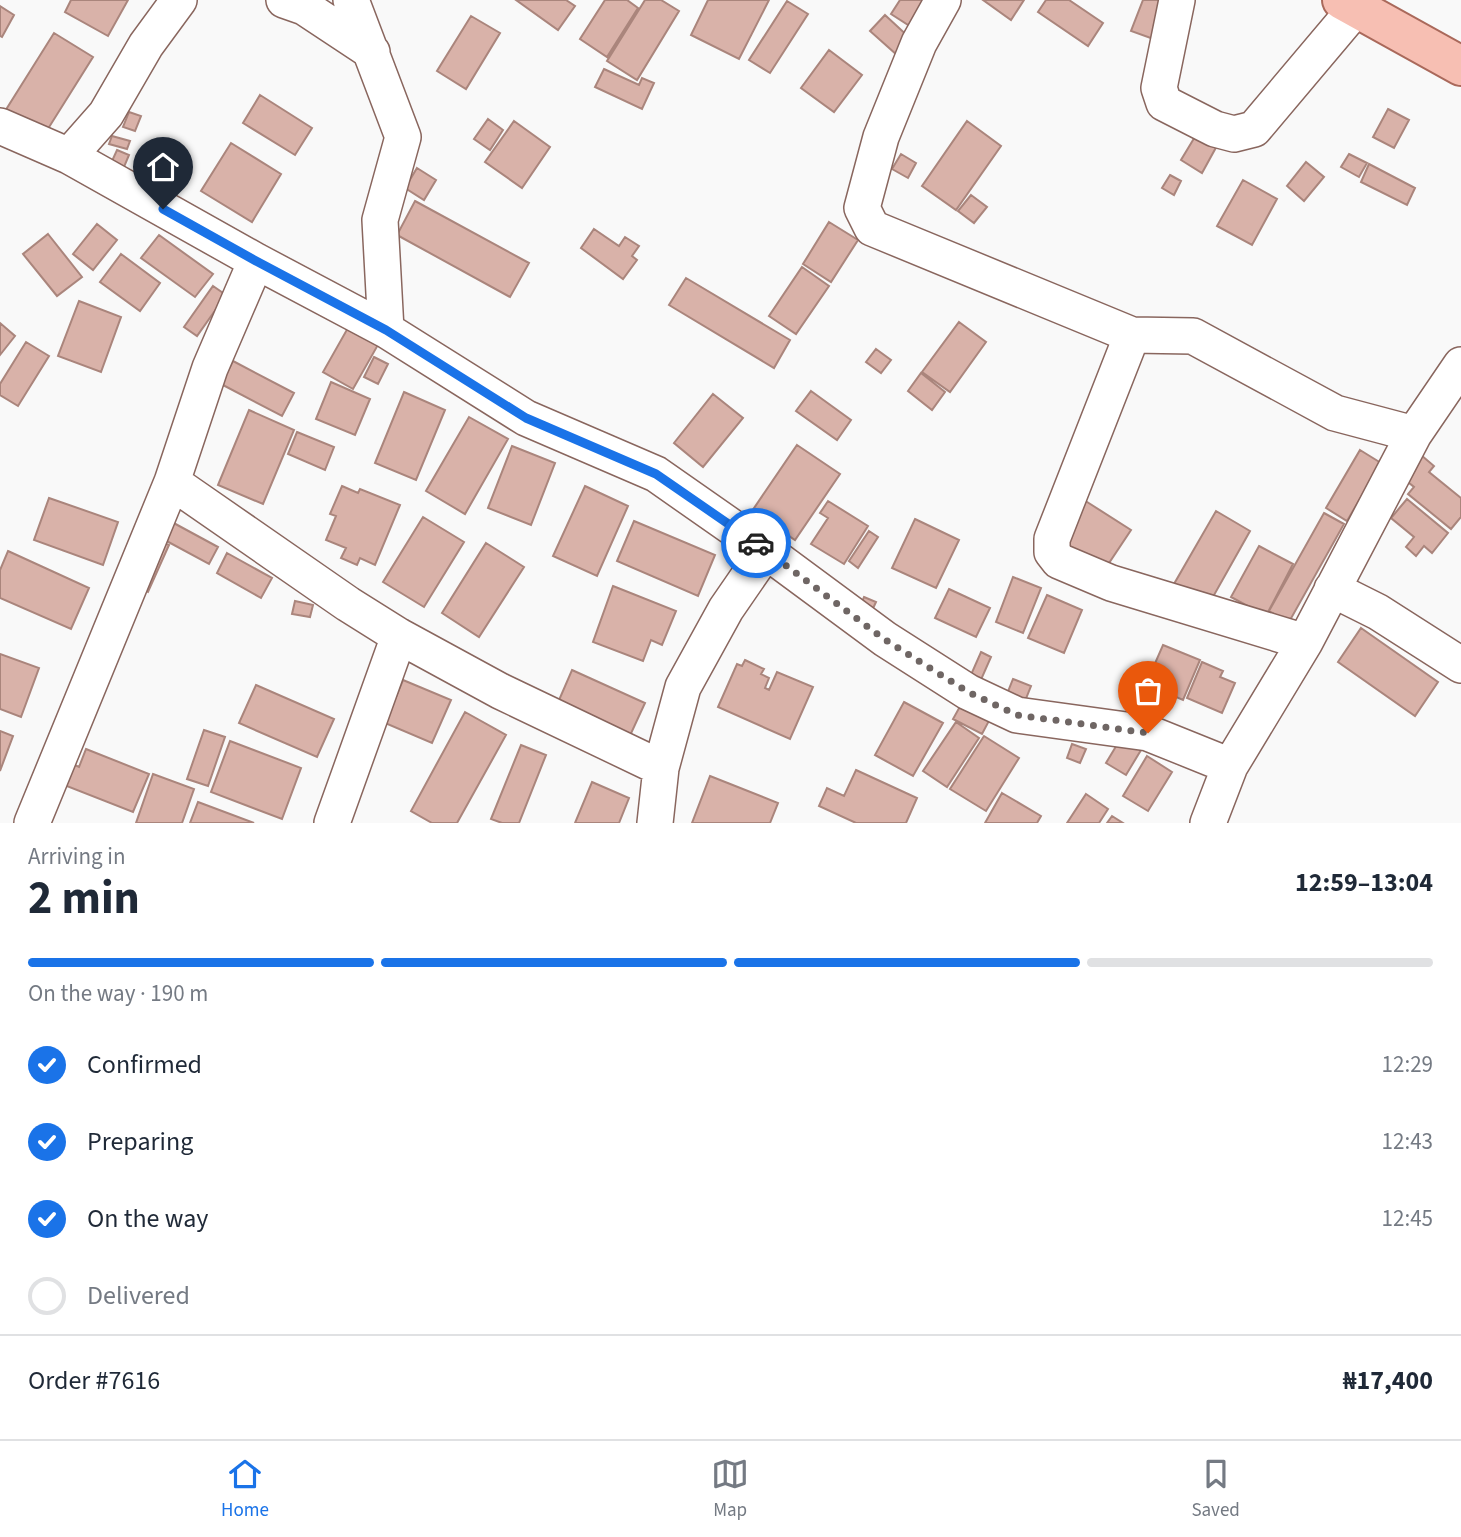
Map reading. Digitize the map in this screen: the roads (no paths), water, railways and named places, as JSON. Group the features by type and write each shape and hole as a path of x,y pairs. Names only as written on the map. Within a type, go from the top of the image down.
{"main road":[{"path":"1349,4 1461,66"}],"street":[{"path":"69,156 106,114 146,45 179,0"},
{"path":"284,0 304,7 372,52"},
{"path":"351,0 402,137 380,220 386,330"},
{"path":"943,0 919,43 881,137 862,208 872,228 1132,335 1193,336 1335,413 1414,434"},
{"path":"1177,0 1159,88 1164,103 1215,129 1234,134 1254,129 1349,4"},
{"path":"0,126 69,156 386,330 526,418 656,474 766,551 884,639 968,692 1017,715 1148,733 1230,766"},
{"path":"32,823 172,482 210,368 256,261"},
{"path":"1132,335 1052,539 1052,552 1059,561 1111,583 1305,642"},
{"path":"1214,821 1230,766 1305,642 1414,434 1461,365"},
{"path":"172,482 348,604 399,636 500,691 661,768"},
{"path":"654,823 661,768 683,687 726,609 766,551"},
{"path":"1332,589 1378,612 1461,665"},
{"path":"332,823 399,636"}]}
